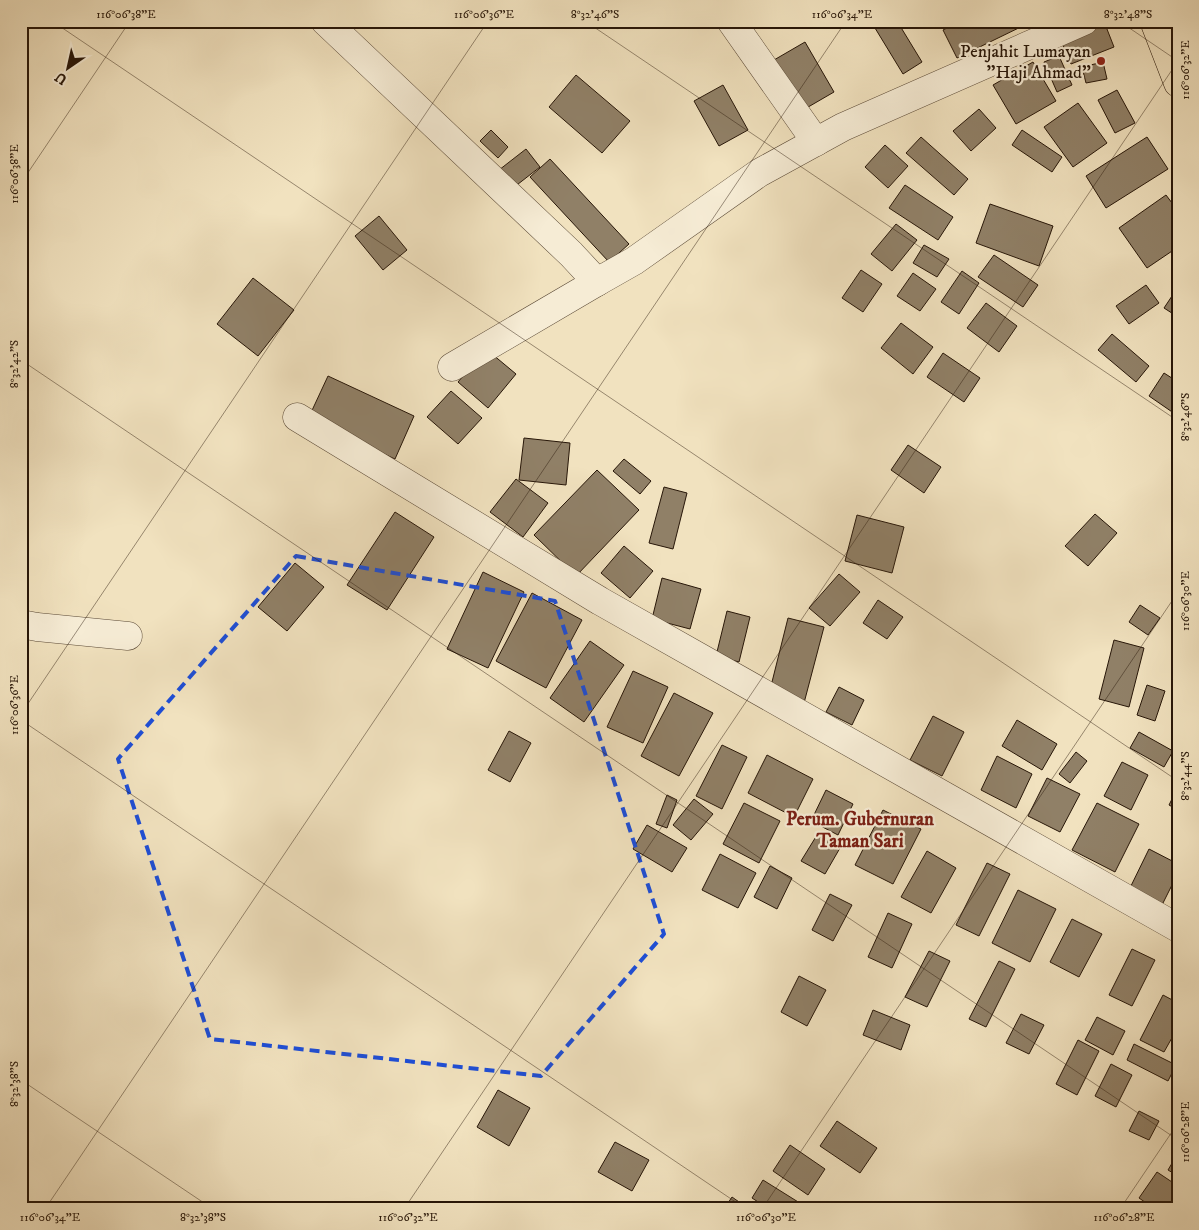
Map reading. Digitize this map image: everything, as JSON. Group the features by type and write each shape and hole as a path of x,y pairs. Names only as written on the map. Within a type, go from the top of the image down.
{"main road":[{"path":"1154,21 1178,83"}],"street":[{"path":"325,21 571,254 597,282"},
{"path":"731,21 816,142"},
{"path":"452,367 634,261 759,173 843,128 1084,21"},
{"path":"298,417 600,601 1178,928"},
{"path":"21,624 128,636"}],"highlighted area":[{"path":"296,556 555,601 664,934 541,1076 210,1039 118,759"}],"building":[{"path":"886,21 897,21 922,62 903,74 875,28"},
{"path":"961,21 1033,21 957,58 943,30"},
{"path":"1105,24 1114,47 1071,64 1061,41"},
{"path":"805,42 834,92 803,110 774,60"},
{"path":"1059,56 1072,85 1057,92 1044,62"},
{"path":"1033,62 1056,101 1016,124 993,85"},
{"path":"1103,62 1107,79 1086,83 1082,67"},
{"path":"576,75 630,121 602,153 549,107"},
{"path":"723,85 748,130 719,146 694,101"},
{"path":"1117,90 1135,123 1115,133 1098,100"},
{"path":"1078,103 1107,143 1073,167 1044,127"},
{"path":"979,109 996,128 971,151 953,131"},
{"path":"491,130 508,147 498,158 480,141"},
{"path":"1022,130 1062,157 1052,172 1012,145"},
{"path":"921,137 968,179 954,195 906,153"},
{"path":"1147,137 1168,169 1106,208 1086,176"},
{"path":"885,145 908,166 888,188 865,167"},
{"path":"526,149 540,167 513,188 499,170"},
{"path":"550,159 629,244 609,262 530,177"},
{"path":"905,185 953,217 938,240 889,208"},
{"path":"1166,195 1178,211 1178,247 1147,268 1119,228"},
{"path":"990,204 1053,226 1039,266 976,243"},
{"path":"379,216 407,250 383,270 355,236"},
{"path":"896,224 917,240 892,271 871,254"},
{"path":"924,245 949,259 937,277 913,263"},
{"path":"994,255 1038,285 1023,307 978,277"},
{"path":"861,270 882,284 863,312 842,298"},
{"path":"962,271 979,283 959,314 941,302"},
{"path":"913,273 936,289 920,311 897,296"},
{"path":"253,278 294,310 258,356 217,324"},
{"path":"1146,285 1159,303 1129,324 1116,306"},
{"path":"1178,287 1178,317 1164,308"},
{"path":"986,303 1017,326 999,352 967,328"},
{"path":"901,323 933,347 913,374 881,348"},
{"path":"1112,334 1149,366 1136,382 1098,350"},
{"path":"486,349 516,374 488,408 458,382"},
{"path":"943,353 980,378 964,402 927,377"},
{"path":"1164,373 1178,382 1178,416 1149,396"},
{"path":"328,376 414,416 395,459 308,419"},
{"path":"451,391 482,418 458,444 427,417"},
{"path":"524,438 570,443 566,485 519,480"},
{"path":"908,445 941,467 924,493 891,470"},
{"path":"624,459 651,481 640,494 613,471"},
{"path":"597,470 639,510 576,576 534,535"},
{"path":"516,479 548,503 523,537 490,512"},
{"path":"664,487 687,493 673,549 649,543"},
{"path":"395,512 434,537 387,610 347,585"},
{"path":"1095,514 1117,533 1088,566 1065,546"},
{"path":"857,515 904,527 892,573 845,561"},
{"path":"624,546 653,571 630,598 601,573"},
{"path":"295,563 324,587 287,631 258,607"},
{"path":"483,572 524,592 488,668 447,649"},
{"path":"839,574 860,592 830,626 809,608"},
{"path":"662,578 701,589 690,629 652,619"},
{"path":"532,593 582,620 546,688 496,661"},
{"path":"878,600 903,617 887,639 863,623"},
{"path":"1140,605 1160,618 1148,635 1129,622"},
{"path":"727,611 750,617 739,662 716,656"},
{"path":"788,618 824,627 804,703 769,694"},
{"path":"1114,640 1144,648 1129,707 1099,699"},
{"path":"590,641 624,665 584,722 550,698"},
{"path":"633,671 668,687 643,743 607,727"},
{"path":"1147,685 1165,691 1155,721 1137,715"},
{"path":"839,687 864,700 852,725 826,712"},
{"path":"674,693 713,713 679,776 641,756"},
{"path":"933,716 964,732 942,776 910,760"},
{"path":"1017,720 1057,744 1042,770 1002,746"},
{"path":"509,731 531,743 510,782 488,770"},
{"path":"1139,732 1173,751 1164,767 1130,748"},
{"path":"722,745 747,757 722,809 696,796"},
{"path":"1076,752 1087,761 1070,783 1059,774"},
{"path":"767,755 813,779 794,817 748,793"},
{"path":"997,756 1032,774 1016,808 981,790"},
{"path":"1122,762 1148,775 1131,810 1104,796"},
{"path":"1047,778 1080,794 1060,832 1028,816"},
{"path":"1178,787 1178,810 1169,805"},
{"path":"826,790 853,804 838,835 811,821"},
{"path":"667,795 677,800 667,828 656,824"},
{"path":"694,799 713,814 691,840 673,825"},
{"path":"744,803 780,821 759,863 723,844"},
{"path":"1097,803 1139,824 1115,872 1072,850"},
{"path":"883,810 921,829 893,884 855,865"},
{"path":"647,825 687,848 672,872 633,849"},
{"path":"817,835 840,848 825,874 801,861"},
{"path":"1149,849 1178,864 1178,873 1160,909 1128,892"},
{"path":"927,851 956,868 931,913 901,897"},
{"path":"720,854 756,873 738,908 702,890"},
{"path":"987,863 1010,874 979,936 956,925"},
{"path":"770,866 792,878 777,909 754,897"},
{"path":"1018,890 1056,909 1030,962 992,943"},
{"path":"830,894 852,905 833,941 812,930"},
{"path":"888,913 912,924 892,968 868,957"},
{"path":"1072,919 1102,934 1079,977 1050,962"},
{"path":"1132,949 1155,960 1132,1006 1109,995"},
{"path":"929,951 950,961 927,1007 905,997"},
{"path":"999,961 1015,969 986,1027 969,1019"},
{"path":"799,976 826,990 807,1026 781,1012"},
{"path":"1163,995 1178,1003 1178,1027 1164,1052 1140,1040"},
{"path":"873,1010 910,1025 901,1050 863,1035"},
{"path":"1021,1014 1044,1025 1029,1054 1006,1043"},
{"path":"1097,1017 1125,1031 1113,1055 1085,1040"},
{"path":"1078,1040 1099,1051 1077,1095 1056,1084"},
{"path":"1134,1044 1176,1065 1168,1081 1127,1060"},
{"path":"1111,1064 1132,1075 1116,1107 1095,1096"},
{"path":"498,1090 530,1108 509,1146 477,1127"},
{"path":"1139,1111 1159,1121 1149,1140 1129,1131"},
{"path":"837,1121 877,1148 860,1173 820,1146"},
{"path":"615,1142 649,1160 632,1191 598,1172"},
{"path":"790,1145 825,1169 808,1195 773,1171"},
{"path":"1178,1153 1178,1176 1168,1170"},
{"path":"1157,1172 1178,1186 1178,1209 1155,1209 1139,1198"},
{"path":"763,1180 803,1205 800,1209 769,1209 752,1198"},
{"path":"732,1197 749,1209 724,1209"},
{"path":"668,1202 690,1209 666,1209"}],"place":[{"name":"Penjahit Lumayan \"Haji Ahmad\"","path":"1101,61"}],"district":[{"name":"Perum. Gubernuran Taman Sari","path":"860,829"}]}
